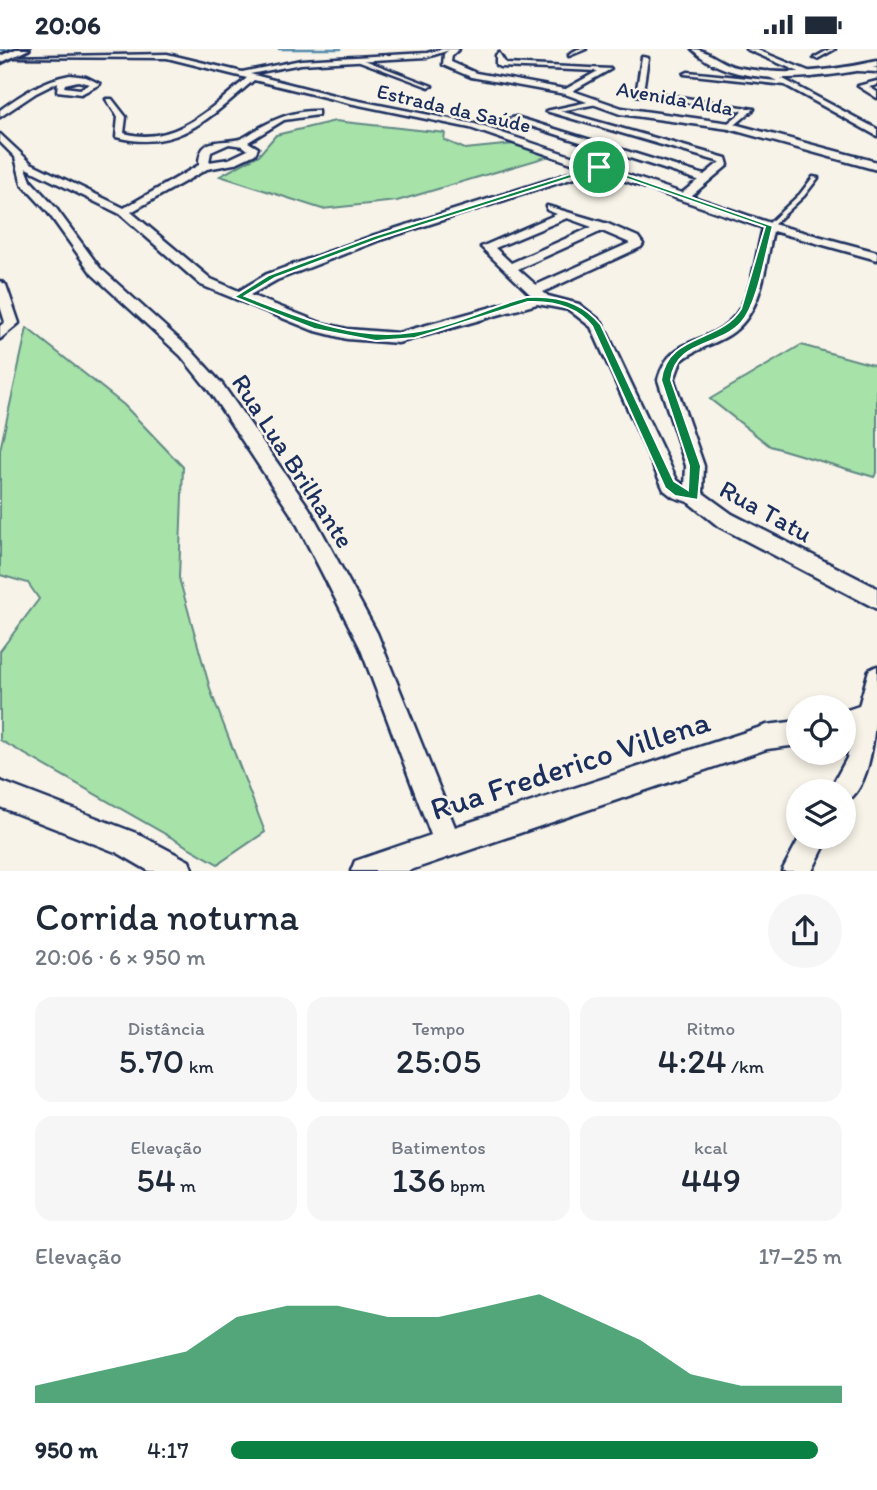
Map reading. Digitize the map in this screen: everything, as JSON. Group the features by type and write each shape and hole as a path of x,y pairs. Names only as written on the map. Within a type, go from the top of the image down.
{"main road":[{"path":"5,59 24,49"}],"street":[{"path":"242,73 301,62 433,54 450,49"},
{"name":"Avenida Alda","path":"455,49 445,60 460,71 567,92 633,114 730,126 877,166"},
{"path":"571,55 583,49"},
{"path":"696,49 719,64 768,73 814,75 877,64"},
{"path":"749,49 814,75"},
{"name":"Estrada da Saúde","path":"5,59 158,55 242,73 349,101 478,127 685,195 769,226 877,256"},
{"path":"499,55 500,65 506,67 607,70 567,92"},
{"path":"644,58 639,93 750,109 730,126"},
{"path":"858,69 877,70"},
{"path":"768,73 877,133"},
{"path":"688,74 788,84"},
{"path":"109,101 122,117 119,135 158,140 171,137 196,124 253,77"},
{"path":"0,114 41,84 75,79"},
{"path":"876,83 862,86 877,96"},
{"path":"478,127 594,101"},
{"path":"550,111 723,160 725,163 685,195"},
{"path":"204,166 202,157 206,149 222,142 243,141 282,118 315,113"},
{"path":"513,119 705,179"},
{"path":"0,137 18,159 124,212 206,282 317,327 346,334 398,338 415,335 540,294 637,244 634,239 604,226 551,208"},
{"path":"124,212 204,166 230,162 252,152 253,148 243,141"},
{"name":"Rua Lua Brilhante","path":"18,159 26,182 51,209 96,271 186,353 216,389 302,514 369,641 447,842"},
{"path":"238,297 272,277 376,238 599,167"},
{"path":"567,214 489,245 487,249 540,294 575,306 597,325 670,485 679,492 694,496"},
{"path":"509,268 604,226"},
{"name":"Rua Tatu","path":"769,226 745,309 737,322 674,356 667,367 666,380 695,466 694,496 724,520 877,599"},
{"path":"0,285 12,323 0,334"},
{"path":"850,779 859,764 877,678"},
{"path":"856,719 870,714"},
{"name":"Rua Frederico Villena","path":"365,870 629,785 767,737 786,735"},
{"path":"0,795 126,843 179,870"},
{"path":"796,870 808,849"}],"lane":[{"path":"816,58 833,49"},
{"path":"358,59 430,86"},
{"path":"769,226 802,195 815,178"}],"green space":[{"path":"335,121 445,133 444,140 465,149 514,144 550,156 397,201 322,209 220,176 259,155 276,135"},
{"path":"27,328 124,405 183,467 179,578 211,692 265,832 218,864 0,740 0,651 39,599 28,583 0,575 0,450"},
{"path":"801,345 877,366 877,472 874,477 770,446 710,399"}],"waterway":[{"path":"0,50 14,49"},
{"path":"279,49 341,49"}],"route":[{"path":"599,167 769,226 745,309 737,322 727,330 674,356 667,367 666,380 695,466 694,496 679,492 670,485 597,325 575,306 543,299 527,300 510,303 415,335 376,338 317,327 238,297 272,277 376,238 599,167"}]}
